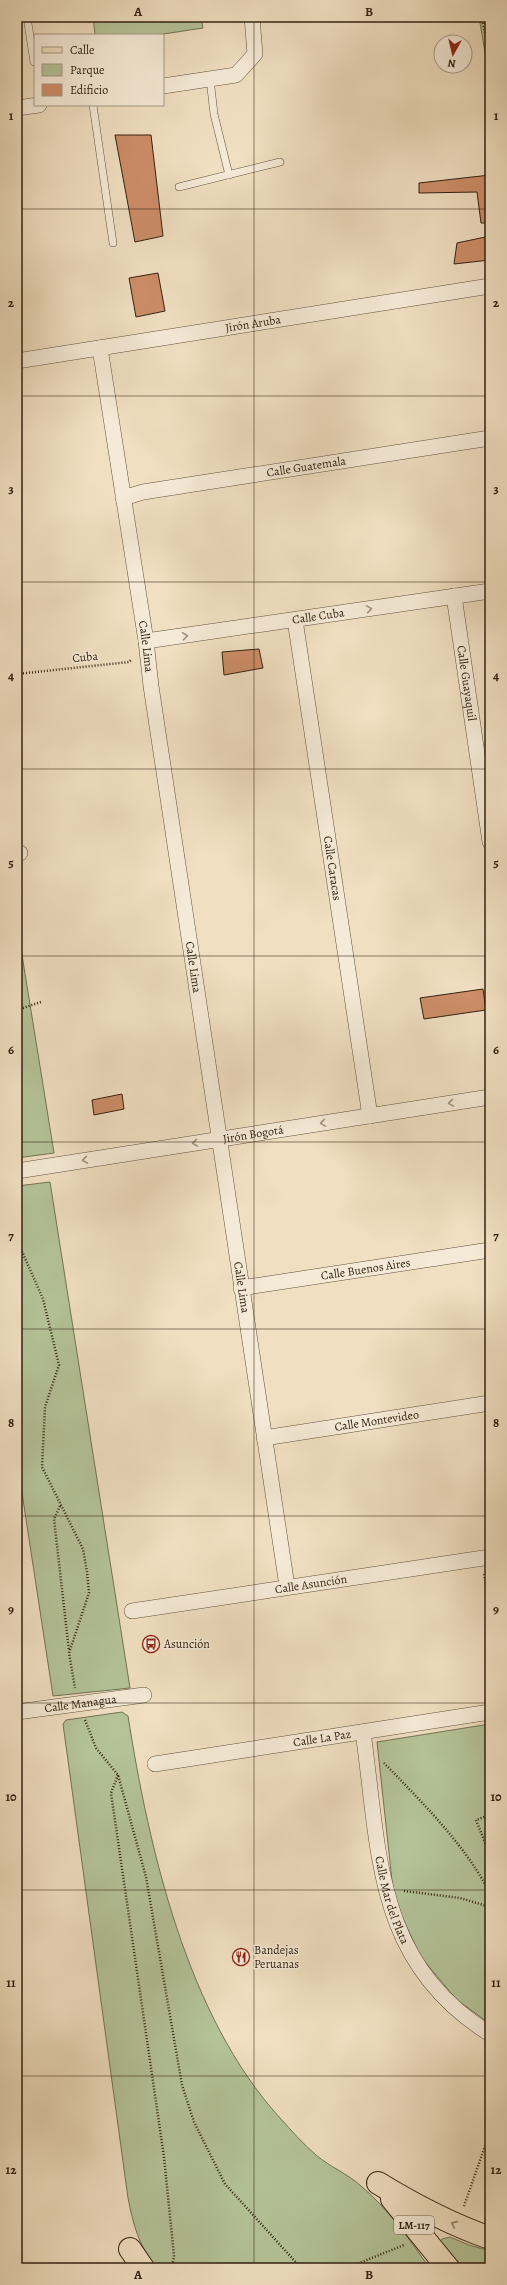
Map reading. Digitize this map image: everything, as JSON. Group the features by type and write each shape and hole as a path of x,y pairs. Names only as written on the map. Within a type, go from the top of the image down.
{"main road":[{"name":"LM-117","path":"448,2268 425,2237 378,2183 416,2207 457,2226"},
{"path":"457,2226 490,2238"},
{"path":"130,2249 143,2268"}],"street":[{"path":"164,86 236,75 255,54 252,17"},
{"path":"17,108 34,106"},
{"name":"Jirón Aruba","path":"17,361 490,286"},
{"name":"Calle Lima","path":"100,348 146,641 151,686 287,1586"},
{"name":"Calle Guatemala","path":"123,498 151,491 490,438"},
{"name":"Calle Cuba","path":"146,641 490,591"},
{"name":"Calle Guayaquil","path":"454,596 490,842"},
{"name":"Calle Caracas","path":"295,620 370,1116"},
{"name":"Jirón Bogotá","path":"17,1171 490,1097"},
{"name":"Calle Buenos Aires","path":"242,1288 490,1250"},
{"name":"Calle Montevideo","path":"264,1438 490,1403"},
{"name":"Calle Asunción","path":"132,1611 287,1586 486,1557"},
{"name":"Calle Managua","path":"17,1712 78,1702 144,1695"},
{"name":"Calle La Paz","path":"155,1764 490,1712"},
{"name":"Calle Mar del Plata","path":"362,1732 385,1889 400,1933 423,1972 454,2007 490,2034"}],"lane":[{"path":"27,17 34,62"},
{"path":"210,79 214,114 229,175"},
{"path":"93,106 113,243"},
{"path":"179,187 280,162"}],"path":[{"path":"487,17 482,20 490,52"},
{"name":"Cuba","path":"17,674 129,662 146,641"},
{"path":"17,999 20,1009 17,1023"},
{"path":"20,1009 41,1002"},
{"path":"17,1240 43,1299 59,1365 46,1407 42,1467 83,1549 89,1593 69,1653"},
{"path":"60,1505 54,1519 69,1653 78,1702 96,1748 118,1775 146,1877 182,2085 194,2122 225,2184 302,2268"},
{"path":"486,1557 490,1608"},
{"path":"365,1749 378,1757 430,1812 466,1856 486,1888 490,1907 460,1898 385,1889"},
{"path":"118,1775 111,1793 164,2157 174,2256 172,2268"},
{"path":"490,1815 476,1820 490,1855"},
{"path":"486,1888 490,1864"},
{"path":"457,2226 490,2132"},
{"path":"347,2268 425,2237"}],"green space":[{"path":"93,17 201,17 203,28 164,34 95,34"},
{"path":"479,17 490,17 490,82"},
{"path":"17,924 54,1153 17,1158"},
{"path":"50,1182 130,1688 53,1696 17,1460 17,1186"},
{"path":"122,1712 128,1716 148,1821 161,1875 177,1929 197,1981 220,2031 248,2077 280,2118 316,2155 356,2182 380,2204 413,2244 428,2266 421,2268 156,2268 145,2251 132,2217 128,2198 63,1724 66,1720"},
{"path":"490,1724 490,2024 456,1999 420,1956 394,1899 377,1742"},
{"path":"450,2237 469,2245 490,2251 490,2268 466,2268 437,2244 442,2239"}],"building":[{"path":"115,135 151,135 163,236 135,242"},
{"path":"490,175 490,223 481,223 477,192 419,193 419,183"},
{"path":"490,236 490,260 454,264 457,243"},
{"path":"158,273 165,311 136,317 129,278"},
{"path":"259,649 263,668 224,675 222,652"},
{"path":"483,989 486,1010 424,1019 420,998"},
{"path":"122,1094 124,1109 94,1115 92,1100"}],"place":[{"name":"Asunción","path":"151,1644"},
{"name":"Bandejas Peruanas","path":"241,1957"}]}
